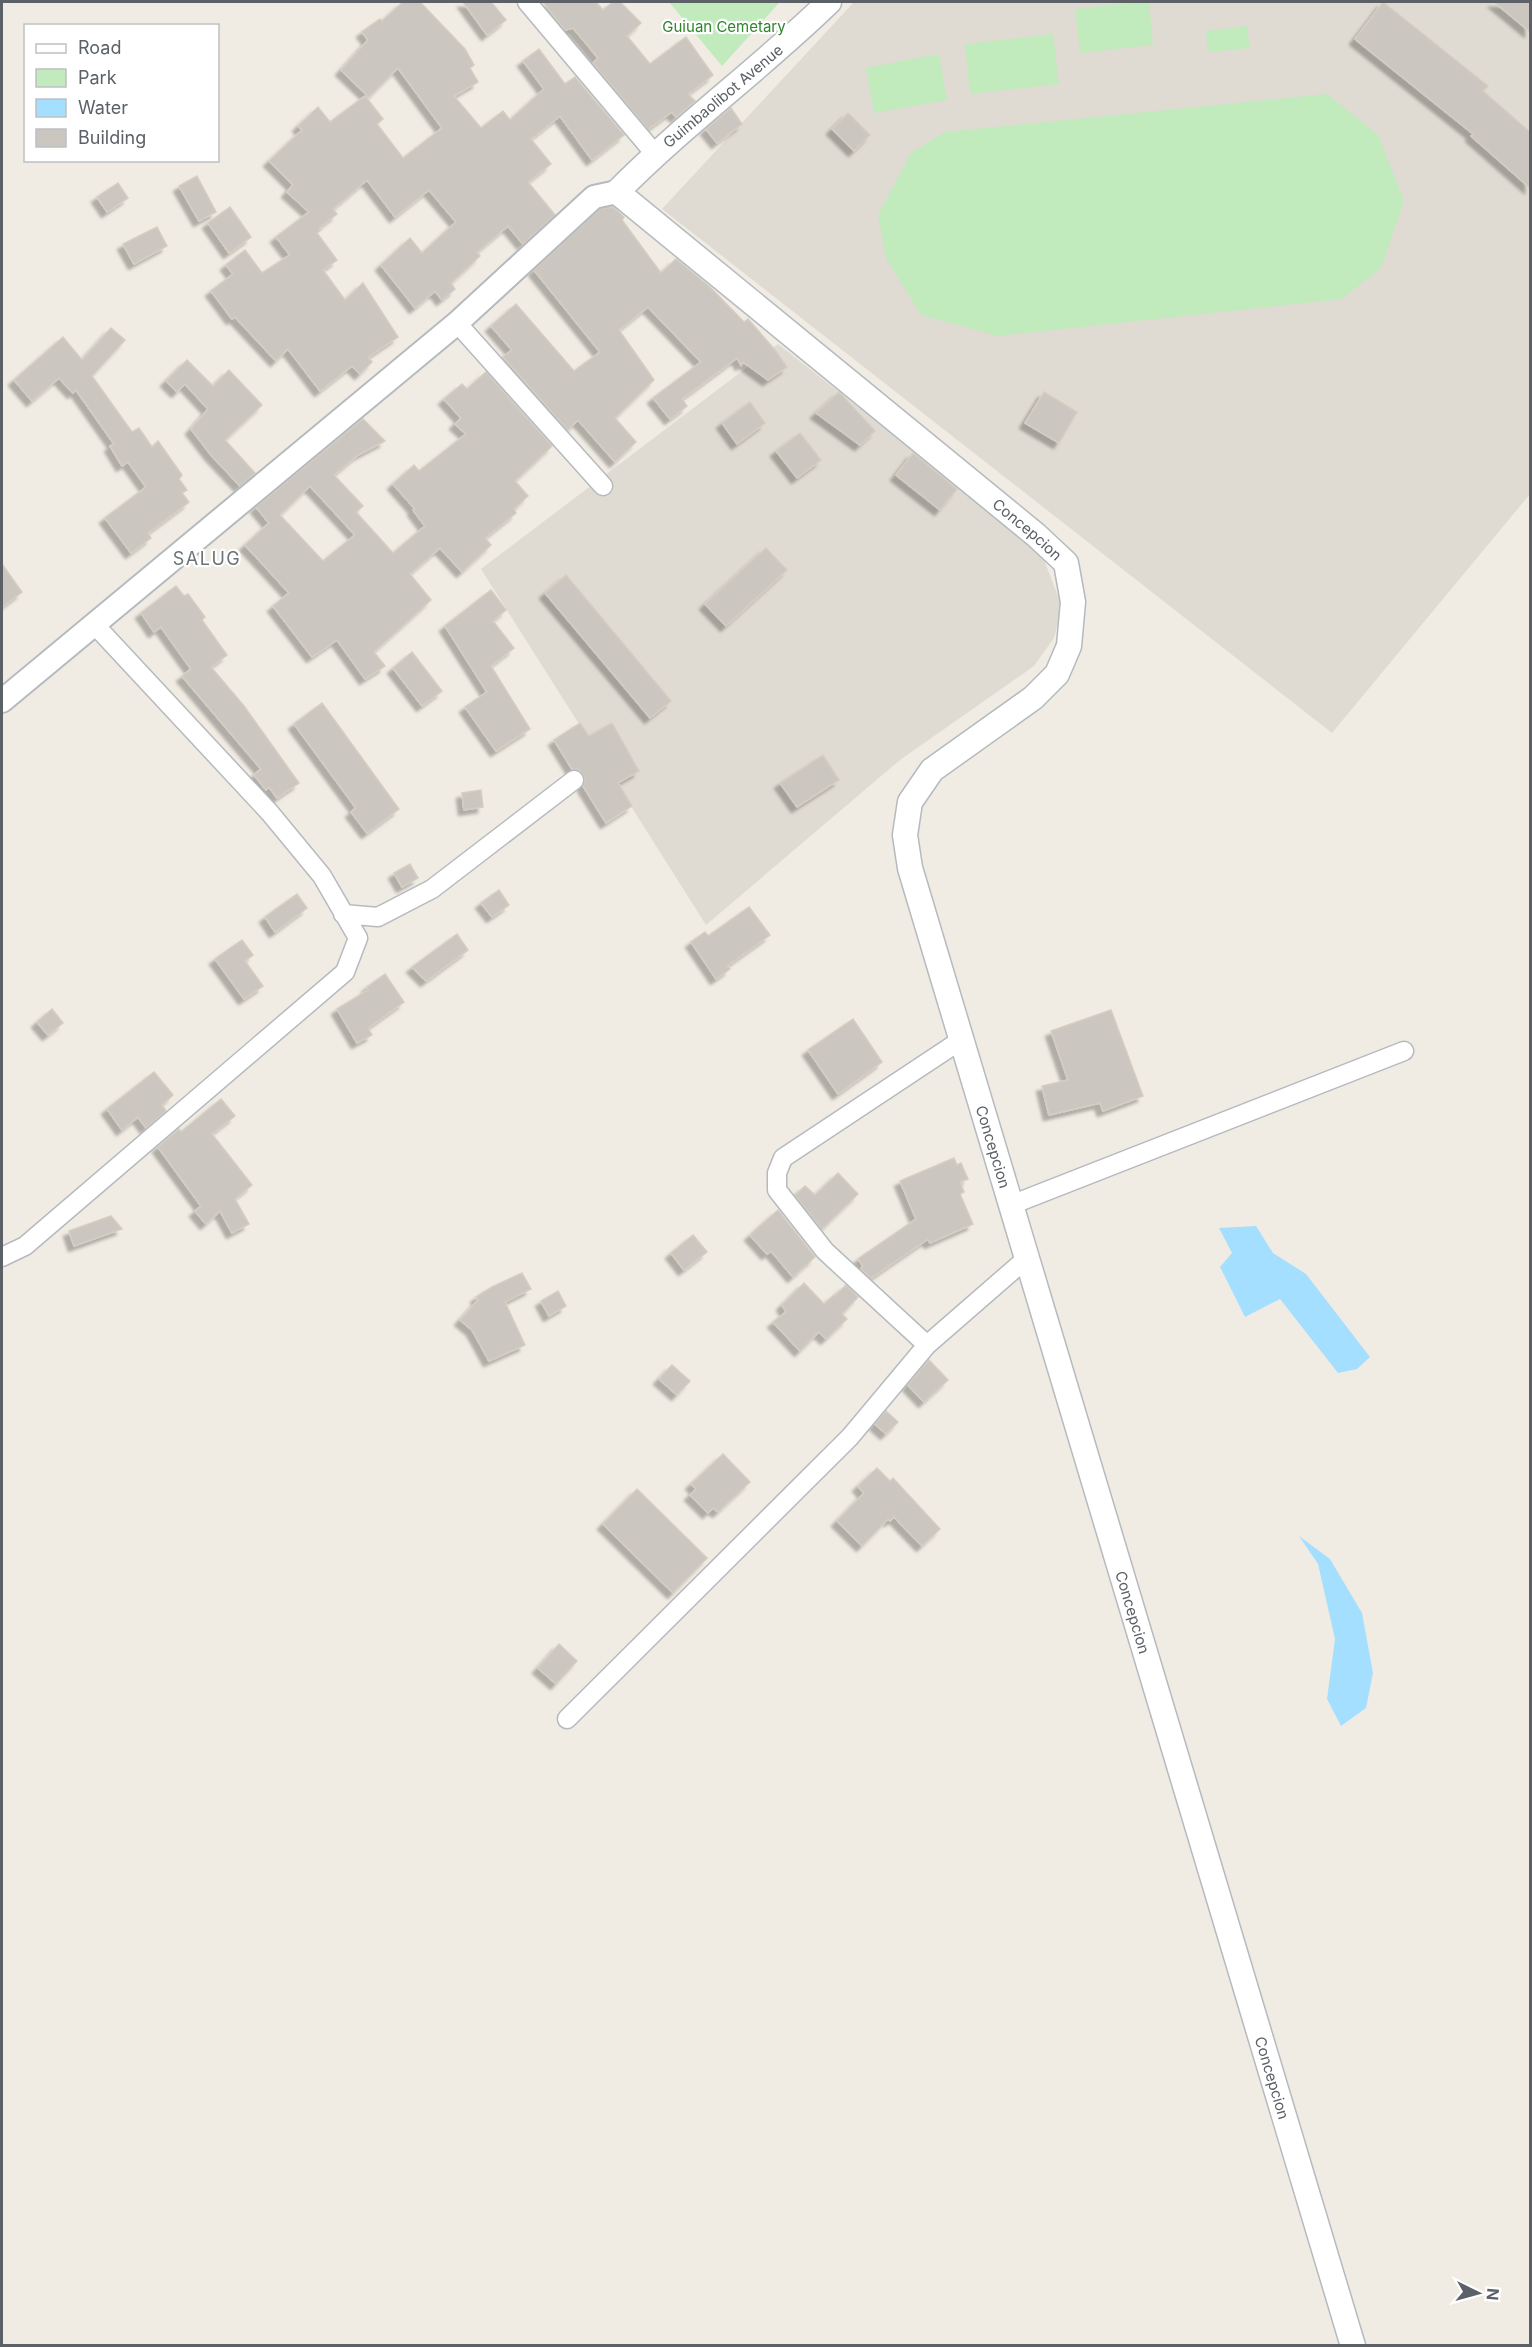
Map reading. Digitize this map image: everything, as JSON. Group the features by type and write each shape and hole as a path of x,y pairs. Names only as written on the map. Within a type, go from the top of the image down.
{"main road":[{"name":"Guimbaolibot Avenue","path":"617,192 655,154 793,37 829,2"},
{"name":"Concepcion","path":"617,192 1036,535 1066,563 1073,602 1069,646 1057,674 1034,698 932,770 910,802 905,835 910,868 1353,2346"}],"street":[{"path":"527,2 655,154"},
{"path":"2,701 457,323 594,197 617,192"},
{"path":"457,323 603,486"},
{"path":"2,1257 25,1246 345,972 358,938 322,876 270,813 94,624"},
{"path":"344,914 378,917 432,890 574,780"},
{"path":"927,1345 825,1251 777,1190 777,1173 783,1158 961,1040"},
{"path":"1011,1205 1404,1051"},
{"path":"567,1719 850,1437 927,1345 1027,1258"}],"shaded area":[{"path":"854,2 1530,2 1530,494 1332,733 662,209"},
{"path":"778,344 982,504 1043,557 1062,607 1054,638 1034,666 900,760 706,925 481,569"}],"green space":[{"name":"Guiuan Cemetary","path":"669,2 780,2 722,66"},
{"path":"1149,2 1153,45 1080,53 1075,9"},
{"path":"1247,26 1250,48 1208,52 1206,31"},
{"path":"1053,34 1059,84 970,94 965,44"},
{"path":"939,54 947,100 874,113 866,68"},
{"path":"1327,94 1378,135 1404,201 1381,268 1341,299 998,336 921,315 886,258 878,215 911,153 945,132"}],"water":[{"path":"1256,1226 1273,1253 1306,1274 1370,1357 1357,1369 1338,1373 1280,1299 1245,1317 1220,1267 1232,1253 1219,1228"},
{"path":"1299,1536 1330,1559 1362,1613 1373,1673 1366,1708 1341,1726 1327,1699 1335,1639 1318,1564"}],"building":[{"path":"403,2 420,2 465,49 474,65 470,68 478,82 454,96 481,128 503,111 510,120 544,89 523,61 539,49 565,84 575,77 624,135 592,160 560,116 531,139 551,164 528,182 555,215 523,244 508,226 477,252 480,256 451,283 455,289 442,300 435,291 415,308 381,265 410,238 422,253 456,222 429,190 395,217 367,180 333,209 337,214 319,228 321,230 317,233 337,260 323,270 345,300 363,283 398,337 368,357 372,362 360,374 352,366 320,391 288,349 276,361 235,317 232,319 211,291 233,274 226,265 245,250 262,273 290,255 276,237 309,212 287,192 293,185 269,161 302,130 298,126 318,107 330,122 365,96 383,119 377,124 403,158 442,128 398,68 369,97 341,70 368,40 362,32 380,19 382,21"},
{"path":"463,2 491,2 506,20 487,35"},
{"path":"543,2 596,2 603,10 613,2 620,2 641,23 627,36 650,64 686,37 713,75 688,94 695,101 676,117 672,112 648,129 593,63 598,58 585,42 573,28 565,30"},
{"path":"1383,2 1488,86 1483,91 1530,132 1530,188 1471,136 1473,134 1355,39"},
{"path":"1494,2 1530,2 1530,32"},
{"path":"731,108 742,124 717,143 706,129"},
{"path":"848,113 870,135 854,151 832,129"},
{"path":"197,176 216,212 199,221 179,186"},
{"path":"118,183 128,198 107,212 97,197"},
{"path":"230,207 251,237 229,253 208,223"},
{"path":"613,207 624,217 622,220 661,273 676,259 710,287 744,322 748,319 787,367 768,380 743,362 741,365 737,358 682,399 687,406 670,419 653,398 701,362 648,307 619,330 654,380 615,418 636,442 615,462 578,420 568,430 503,357 512,350 491,326 516,304 574,371 600,352 534,270 600,209"},
{"path":"157,227 167,246 134,264 123,244"},
{"path":"111,328 125,340 92,376 132,432 139,428 152,447 158,441 182,475 179,479 187,490 182,493 189,502 148,533 151,538 131,553 105,518 146,487 128,462 122,466 110,446 114,444 76,390 73,393 59,378 32,401 14,380 63,337 82,360"},
{"path":"187,360 213,386 229,370 262,405 225,440 255,473 240,486 191,429 208,409 185,384 177,392 166,381"},
{"path":"486,372 552,446 515,481 528,496 514,509 516,513 485,538 491,545 462,572 440,548 410,574 431,600 374,652 385,666 365,679 337,640 312,657 273,606 289,593 245,545 269,523 256,507 363,419 385,441 358,455 334,475 363,506 356,512 393,553 425,526 413,510 415,509 393,484 414,465 419,471 466,434 455,424 461,418 444,399 462,384 467,389","holes":["310,486 355,535 323,561 280,515"]},
{"path":"839,392 875,431 860,445 816,413"},
{"path":"1044,392 1077,412 1059,443 1025,423"},
{"path":"750,402 765,423 737,444 722,423"},
{"path":"800,433 821,460 797,478 776,451"},
{"path":"913,453 957,489 940,510 896,475"},
{"path":"766,548 787,570 726,626 705,604"},
{"path":"2,564 22,592 2,607"},
{"path":"566,575 671,701 650,718 545,593"},
{"path":"176,586 184,596 188,594 205,617 202,620 227,655 211,667 244,706 299,783 277,798 269,787 266,790 254,775 261,769 182,676 191,669 161,627 154,632 141,613"},
{"path":"491,590 506,610 493,621 514,648 491,666 530,729 496,751 465,707 487,692 445,626"},
{"path":"412,652 442,691 422,706 393,668"},
{"path":"322,703 399,809 367,833 351,812 356,808 294,724"},
{"path":"580,723 589,736 612,723 639,771 618,783 632,806 606,823 583,786 585,779 583,774 578,769 572,769 554,740"},
{"path":"823,755 839,780 797,807 780,783"},
{"path":"481,790 483,807 464,810 462,793"},
{"path":"410,864 418,878 402,887 394,873"},
{"path":"499,890 509,905 492,917 481,903"},
{"path":"297,894 307,908 275,932 265,917"},
{"path":"749,907 770,935 727,966 730,969 716,979 691,942 705,932 708,936"},
{"path":"457,934 468,950 426,981 412,967"},
{"path":"242,940 253,955 245,961 263,986 244,999 215,959"},
{"path":"385,974 404,1002 368,1028 372,1035 357,1043 337,1009 368,990 367,987"},
{"path":"52,1009 63,1023 48,1035 37,1022"},
{"path":"1111,1010 1143,1096 1103,1111 1100,1103 1049,1115 1042,1086 1068,1080 1051,1031"},
{"path":"853,1019 882,1062 838,1094 808,1050"},
{"path":"154,1072 173,1095 162,1105 166,1111 146,1128 138,1117 122,1130 107,1109"},
{"path":"221,1099 235,1116 212,1134 252,1185 235,1199 249,1224 232,1233 220,1211 206,1224 195,1211 201,1206 158,1147 179,1129 181,1132"},
{"path":"954,1158 957,1165 961,1163 968,1179 960,1182 964,1192 960,1194 973,1224 930,1243 928,1239 871,1278 861,1269 863,1266 858,1259 916,1219 900,1181"},
{"path":"838,1173 858,1194 822,1229 795,1195 805,1186 815,1195"},
{"path":"778,1210 815,1257 793,1277 771,1251 767,1254 750,1235"},
{"path":"111,1216 122,1229 74,1246 69,1231"},
{"path":"693,1235 707,1252 684,1270 671,1253"},
{"path":"522,1273 531,1289 505,1302 525,1345 489,1361 472,1330 460,1320 478,1300 476,1297"},
{"path":"804,1283 824,1304 846,1285 858,1297 842,1314 847,1319 826,1339 819,1332 800,1351 773,1322 786,1312 782,1305"},
{"path":"558,1291 566,1306 549,1316 541,1301"},
{"path":"929,1360 948,1380 924,1402 908,1385"},
{"path":"672,1365 690,1381 677,1395 659,1379"},
{"path":"886,1411 898,1422 886,1434 875,1424"},
{"path":"723,1454 750,1482 718,1512 713,1508 708,1513 690,1495 696,1489 691,1484"},
{"path":"877,1468 890,1481 893,1478 940,1529 922,1546 894,1517 890,1521 888,1519 862,1546 837,1521 864,1493 858,1486"},
{"path":"637,1489 707,1558 673,1593 603,1524"},
{"path":"559,1644 577,1661 556,1684 538,1668"}],"district":[{"name":"SALUG","path":"207,558"}]}
